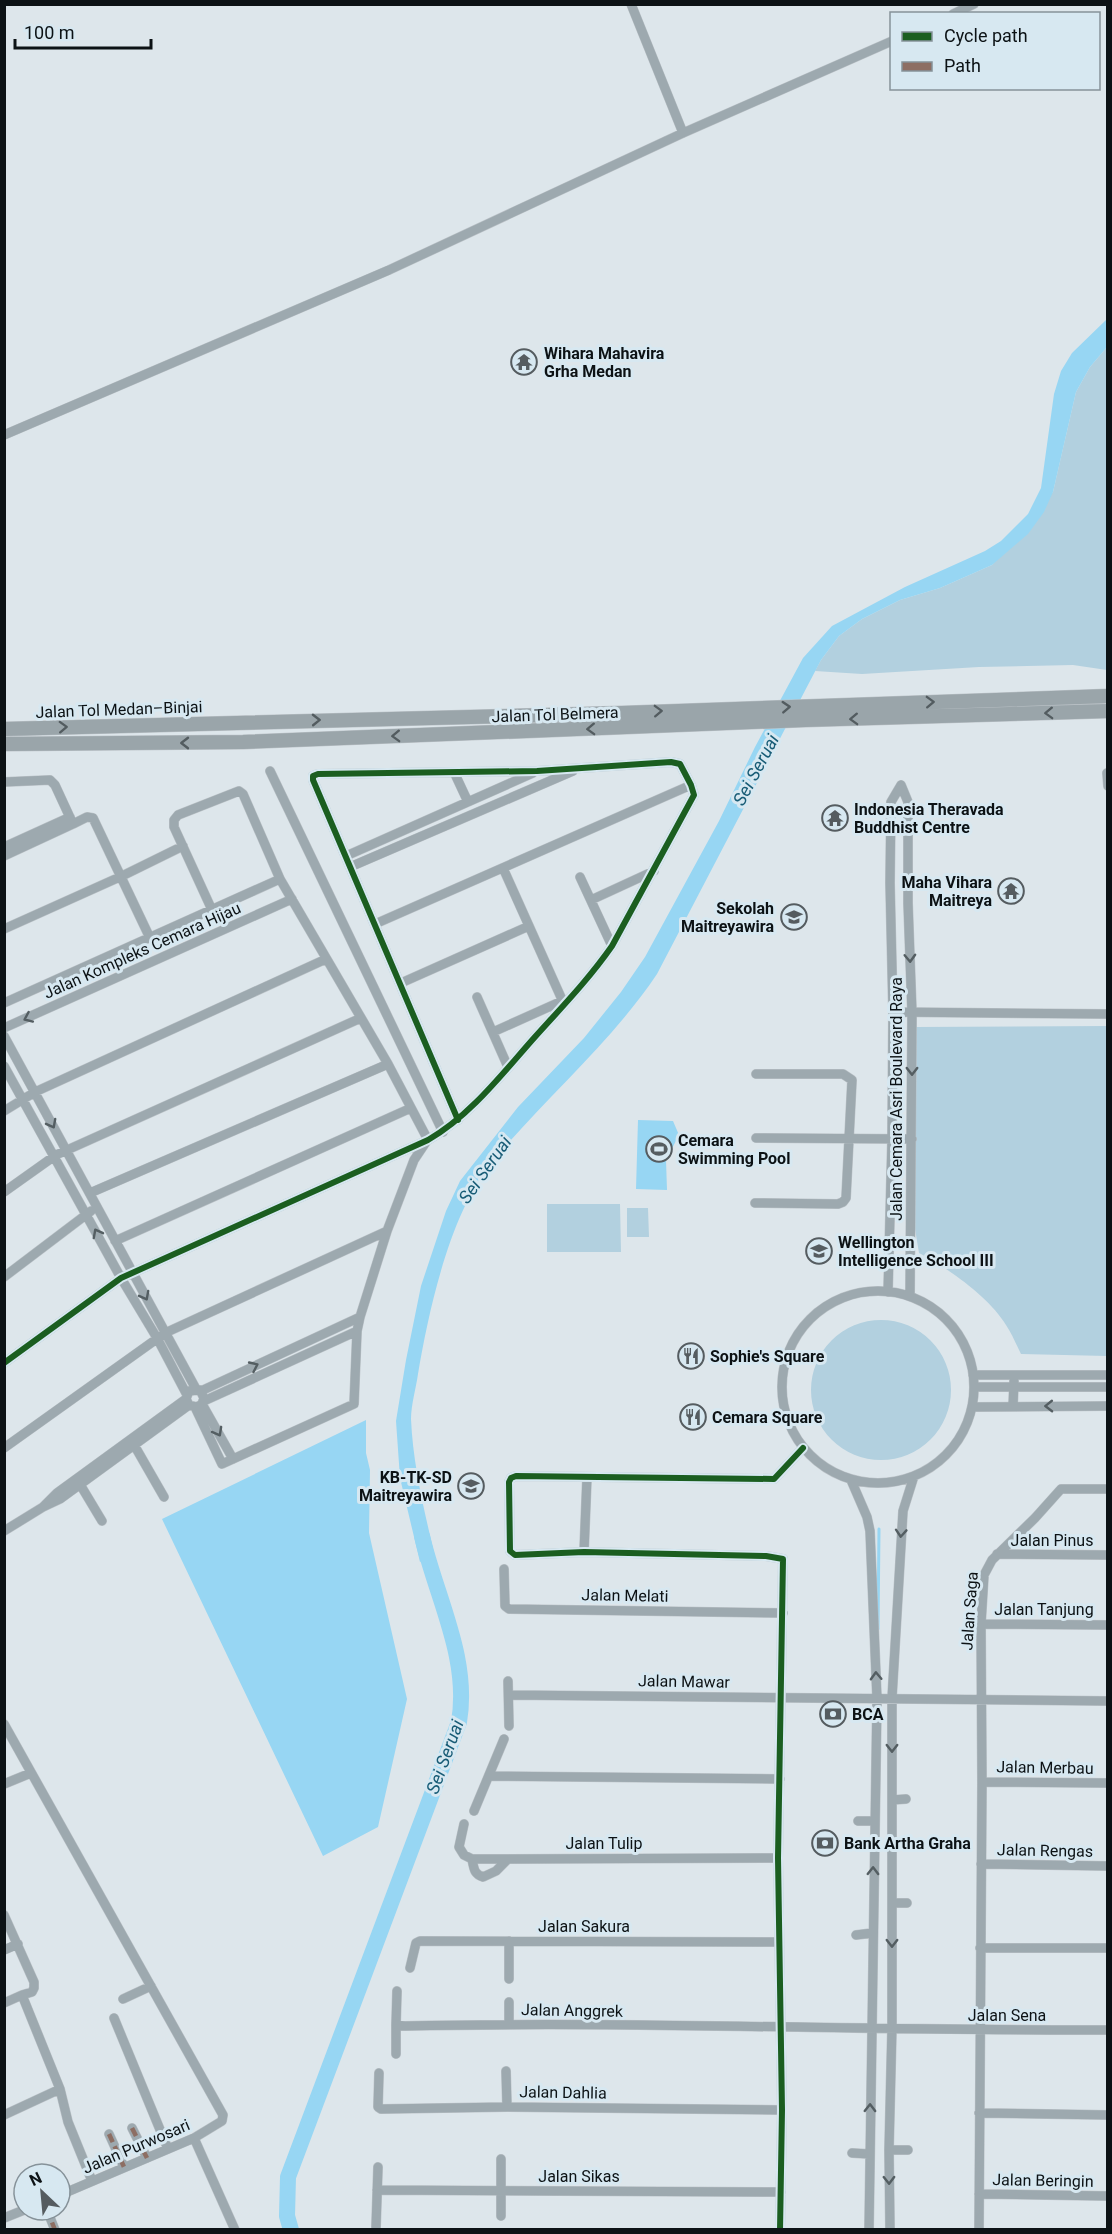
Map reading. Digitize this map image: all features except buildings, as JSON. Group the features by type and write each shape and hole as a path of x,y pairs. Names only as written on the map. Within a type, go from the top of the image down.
{"highway":[{"name":"Jalan Tol Belmera","path":"235,722 1107,696"},
{"name":"Jalan Tol Belmera","path":"4,744 243,742 805,720 1107,711"},
{"name":"Jalan Tol Medan–Binjai","path":"4,729 235,722"}],"street":[{"path":"631,4 683,133"},
{"path":"956,12 974,4"},
{"path":"4,435 388,270 683,133 890,40"},
{"path":"4,1363 132,1272 428,1140 458,1120 508,1067 612,946 694,795 683,767 677,762 537,771 314,774 313,780 458,1120"},
{"path":"350,867 581,767"},
{"path":"270,771 443,1132"},
{"path":"346,856 537,771"},
{"path":"454,772 468,802"},
{"path":"1095,773 1107,773 1107,786"},
{"path":"4,782 50,780 55,785 72,820"},
{"path":"375,924 692,785"},
{"name":"Jalan Cemara Asri Boulevard Raya","path":"888,1292 893,1011 890,904 891,802 901,785 908,802 908,903 912,1013 910,1296"},
{"path":"212,910 174,827 176,817 239,791 243,794 280,879 388,1064 428,1140"},
{"path":"4,847 72,820 93,818 150,938"},
{"path":"4,856 72,820"},
{"path":"4,929 183,846"},
{"path":"503,868 563,1003"},
{"path":"591,900 654,870"},
{"path":"580,877 612,946"},
{"name":"Jalan Kompleks Cemara Hijau","path":"4,1003 280,879"},
{"name":"Jalan Kompleks Cemara Hijau","path":"4,1028 292,899"},
{"path":"890,904 908,903"},
{"path":"401,983 529,926"},
{"path":"4,1111 35,1092 326,959"},
{"path":"477,997 508,1067"},
{"path":"493,1032 563,1003"},
{"path":"893,1011 1107,1014"},
{"path":"4,1192 66,1150 361,1018"},
{"path":"4,1036 132,1272 161,1335 195,1399 221,1463 354,1404 357,1331 360,1317 387,1231 414,1160 428,1140"},
{"path":"90,1193 388,1064"},
{"path":"4,1066 56,1155 121,1278 161,1335"},
{"path":"755,1203 843,1203 846,1198 852,1080 848,1075 756,1074"},
{"path":"116,1241 411,1108"},
{"path":"756,1138 912,1138"},
{"path":"4,1276 97,1207"},
{"path":"4,1448 161,1335 387,1231"},
{"path":"888,1292 910,1296 929,1306 953,1327 969,1354 974,1386 972,1407 961,1436 951,1448 934,1464 914,1476 894,1482 873,1483 852,1480 825,1468 802,1448 790,1428 782,1402 782,1374 790,1347 805,1324 827,1305 857,1293 888,1292"},
{"path":"6,1527 43,1507 195,1399 360,1317"},
{"path":"195,1399 357,1331"},
{"path":"974,1375 1107,1375"},
{"path":"1013,1407 1014,1375"},
{"path":"974,1386 1107,1387"},
{"path":"972,1407 1107,1406"},
{"path":"133,1442 164,1497"},
{"path":"780,2229 782,2110 778,1858 783,1560 781,1557 584,1552 515,1556 510,1553 509,1482 516,1476 774,1479 802,1448"},
{"path":"890,2229 892,1698 903,1511 914,1476"},
{"path":"584,1552 587,1477"},
{"path":"852,1480 870,1530 877,1699 870,2028 869,2229"},
{"path":"79,1482 102,1521"},
{"name":"Jalan Saga","path":"979,2229 981,1624 984,1575 988,1565 997,1554 1035,1518 1059,1491 1067,1488 1107,1489"},
{"name":"Jalan Pinus","path":"997,1554 1107,1555"},
{"name":"Jalan Melati","path":"504,1569 505,1606 509,1609 783,1613"},
{"name":"Jalan Tanjung","path":"981,1624 1107,1624"},
{"path":"508,1681 509,1726"},
{"name":"Jalan Mawar","path":"508,1695 1107,1701"},
{"path":"4,1724 151,1986 123,1999"},
{"path":"474,1811 504,1739"},
{"path":"4,1784 31,1773"},
{"path":"490,1776 780,1779"},
{"name":"Jalan Merbau","path":"982,1782 1107,1783"},
{"path":"892,1800 906,1799"},
{"path":"858,1821 874,1821"},
{"path":"464,1824 459,1847 464,1855 472,1859 474,1870 478,1875 483,1877 496,1871 508,1859"},
{"name":"Jalan Tulip","path":"472,1859 778,1858"},
{"name":"Jalan Rengas","path":"981,1864 1107,1866"},
{"path":"892,1903 907,1903"},
{"path":"4,1915 34,1982 32,1992 4,2003"},
{"path":"856,1935 872,1933"},
{"name":"Jalan Sakura","path":"410,1968 417,1941 779,1942"},
{"path":"509,1941 509,1979"},
{"path":"4,1950 18,1944"},
{"path":"981,1948 1107,1948"},
{"name":"Jalan Purwosari","path":"72,2190 194,2138 222,2121 222,2113 151,1986"},
{"path":"396,2054 397,1991"},
{"path":"22,1995 60,2089 63,2111 92,2181"},
{"path":"509,2002 509,2024"},
{"path":"114,2018 168,2149"},
{"name":"Jalan Anggrek","path":"396,2025 870,2028"},
{"name":"Jalan Sena","path":"870,2028 980,2031 1107,2030"},
{"path":"506,2071 507,2107"},
{"name":"Jalan Dahlia","path":"379,2073 378,2107 380,2109 507,2107 782,2110"},
{"path":"4,2115 60,2089"},
{"path":"979,2113 1107,2115"},
{"path":"132,2128 147,2158"},
{"path":"109,2134 124,2168"},
{"path":"194,2138 235,2229"},
{"path":"889,2150 908,2150"},
{"path":"852,2153 869,2154"},
{"path":"501,2159 501,2216"},
{"path":"376,2227 378,2167"},
{"name":"Jalan Sikas","path":"377,2190 781,2192"},
{"name":"Jalan Beringin","path":"979,2194 1107,2196"}],"shaded area":[{"path":"1107,347 1107,670 1073,665 979,667 862,674 815,671 839,636 862,619 900,600 940,588 992,565 1053,492 1076,392 1090,367"},
{"path":"1107,1026 1107,1356 1021,1354 999,1314 979,1294 955,1275 919,1253 914,1223 915,1027"},
{"path":"547,1204 620,1204 621,1252 547,1252"},
{"path":"627,1208 648,1208 649,1237 627,1237"},
{"path":"881,1320 908,1325 931,1340 946,1363 951,1390 946,1417 931,1440 908,1455 881,1460 854,1455 831,1440 816,1417 811,1390 816,1363 831,1340 854,1325"}],"water":[{"path":"1107,319 1107,347 1090,367 1076,392 1053,492 1044,512 1028,534 992,565 940,588 900,600 862,619 839,636 821,660 657,974 619,1024 513,1138 477,1183 464,1208 443,1263 428,1321 412,1408 412,1436 417,1470 434,1553 420,1562 400,1478 396,1421 421,1286 446,1211 460,1181 518,1107 584,1038 621,992 645,957 719,821 755,747 803,658 832,626 905,587 985,551 1001,541 1028,514 1041,488 1054,394 1061,371 1072,353"},
{"path":"638,1120 673,1121 679,1135 666,1160 667,1190 636,1189"},
{"path":"366,1420 366,1453 370,1470 369,1533 407,1699 378,1827 323,1856 162,1519"}],"waterway":[{"path":"878,1629 879,1529"},
{"name":"Sei Seruai","path":"291,2230 287,2216 288,2177 459,1722 461,1698 456,1651 422,1536"}],"marked path":[{"path":"132,2128 147,2158"},
{"path":"109,2134 124,2167"},
{"path":"52,2222 55,2230"}],"cycle path":[{"path":"4,1363 121,1278 428,1140 443,1130 458,1119 472,1107 584,982 612,946 694,795 680,764 671,762 537,771 318,774 313,776 313,780 458,1120"},
{"path":"780,2230 782,2110 778,1858 783,1559 766,1556 584,1552 515,1555 510,1551 509,1482 516,1476 774,1479 803,1448"}],"place":[{"name":"Wihara Mahavira Grha Medan","path":"524,362"},
{"name":"Indonesia Theravada Buddhist Centre","path":"835,818"},
{"name":"Maha Vihara Maitreya","path":"1011,891"},
{"name":"Sekolah Maitreyawira","path":"794,917"},
{"name":"Cemara Swimming Pool","path":"659,1149"},
{"name":"Wellington Intelligence School III","path":"819,1251"},
{"name":"Sophie's Square","path":"691,1356"},
{"name":"Cemara Square","path":"693,1417"},
{"name":"KB-TK-SD Maitreyawira","path":"471,1486"},
{"name":"BCA","path":"833,1714"},
{"name":"Bank Artha Graha","path":"825,1843"}]}
